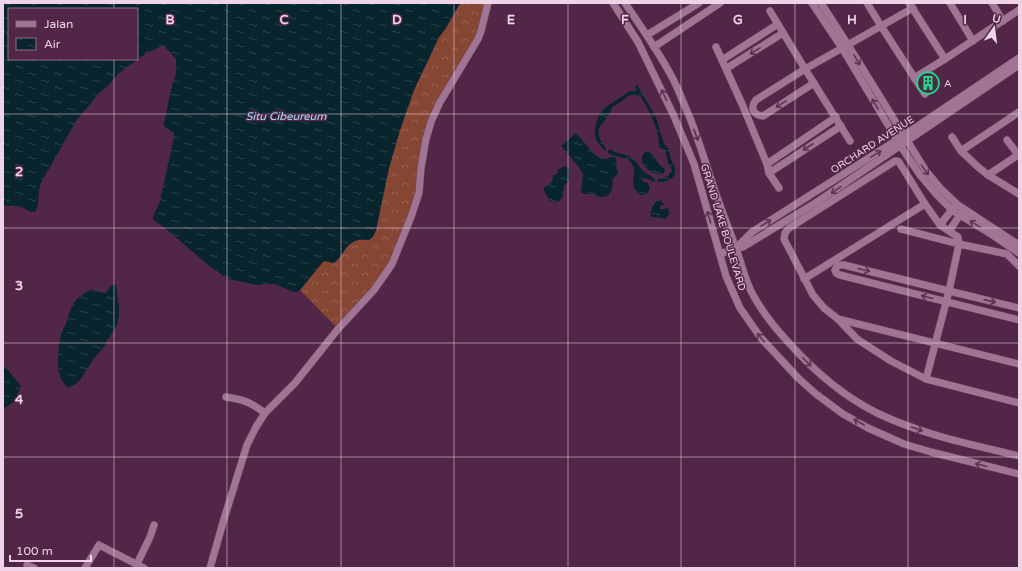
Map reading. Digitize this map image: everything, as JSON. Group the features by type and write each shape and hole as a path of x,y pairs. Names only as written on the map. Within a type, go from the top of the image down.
{"street":[{"path":"210,568 247,445 254,431 265,413 295,383 343,324 374,290 392,264 411,217 419,192 426,139 432,122 439,104 482,31 488,3"},
{"name":"GRAND LAKE BOULEVARD","path":"614,3 652,70 673,114 694,164 726,276 736,300 747,319 761,338 798,378 816,394 844,414 868,428 904,444 1019,474"},
{"name":"GRAND LAKE BOULEVARD","path":"625,3 654,47 676,85 701,148 736,248 742,271 751,291 773,326 809,364 828,381 853,399 871,409 909,427 936,436 1019,456"},
{"path":"647,36 699,3"},
{"path":"654,47 720,3"},
{"path":"812,3 845,47"},
{"path":"821,3 845,47 902,141 920,175 937,195 954,207 960,215 1019,253"},
{"path":"867,3 925,94"},
{"path":"950,3 973,41"},
{"path":"992,3 1003,21"},
{"path":"814,84 763,116 756,114 753,111 753,104 756,100 805,69 881,26 911,6 945,59"},
{"path":"914,78 1019,10"},
{"path":"770,11 850,141"},
{"path":"630,29 638,23"},
{"path":"722,60 778,24"},
{"path":"727,68 783,33"},
{"path":"716,47 727,68 767,164 769,173 779,188"},
{"name":"ORCHARD AVENUE","path":"720,254 743,247 817,202 902,141 993,79 1019,58"},
{"path":"652,70 663,63"},
{"name":"ORCHARD AVENUE","path":"993,79 1019,66"},
{"path":"961,151 1019,112"},
{"path":"767,164 836,117"},
{"path":"769,173 841,126"},
{"path":"952,137 961,151 988,175 1019,194"},
{"path":"988,175 1019,156 1007,140"},
{"path":"926,379 949,291 959,244 958,237 940,225 897,161 893,162 789,228 785,233 784,240 813,295 824,308 838,319 857,339 891,361 926,379 1019,403"},
{"path":"804,279 925,204"},
{"path":"954,207 964,209 1019,245"},
{"path":"940,225 954,207"},
{"path":"949,232 964,209"},
{"path":"901,229 959,244 1007,254 1019,266"},
{"path":"1019,308 844,265 838,265 835,270 836,273 840,275 1019,320"},
{"path":"838,319 936,342 1019,364"},
{"path":"226,397 247,401 265,413"},
{"path":"137,564 154,525"},
{"path":"85,568 99,545 144,568"}],"green space":[{"path":"460,3 488,3 481,31 431,122 419,193 392,264 338,329 300,290 322,263 325,261 332,263 344,249 353,242 357,240 369,240 374,235 389,168 414,90 439,37 446,28"}],"water":[{"name":"Situ Cibeureum","path":"6,3 460,3 446,28 439,37 414,90 389,168 374,235 372,238 357,240 350,244 334,263 325,261 322,263 297,292 293,292 275,284 256,285 229,279 208,265 165,228 153,220 160,201 174,137 174,133 164,126 164,123 176,73 176,59 165,47 162,46 138,59 138,8 8,8 8,60 137,60 119,73 107,87 100,92 76,121 41,183 36,211 32,212 16,206 3,206 3,5"},
{"path":"637,85 656,117 664,144 668,149 675,167 673,177 665,181 658,182 658,179 666,177 672,170 668,163 665,150 659,147 658,134 653,120 640,96 629,96 612,107 610,113 600,126 599,135 606,148 606,151 600,146 596,139 595,127 602,111 608,105 627,93 637,91 635,87"},
{"path":"576,133 595,155 602,159 615,157 617,161 616,165 618,173 613,179 612,189 608,196 600,197 594,194 581,193 583,174 561,146"},
{"path":"609,149 630,156 643,171 655,179 655,182 645,178 642,179 642,181 648,183 650,188 647,194 640,195 633,187 634,168 631,162 628,159 611,155 608,152"},
{"path":"646,151 649,152 665,169 664,173 655,173 646,168 642,159"},
{"path":"565,166 569,169 569,179 564,186 562,199 554,202 550,201 543,189 552,182 553,175 556,175 558,172 557,170"},
{"path":"658,200 664,204 662,206 660,205 661,210 668,208 670,213 666,219 651,217 652,207"},
{"path":"112,284 116,284 119,307 117,325 103,348 95,357 80,380 68,388 62,381 58,364 58,354 61,334 71,308 78,298 88,291 94,290 106,293"},
{"path":"3,364 21,386 14,402 3,409"}],"place":[{"name":"A","path":"928,83"}]}
